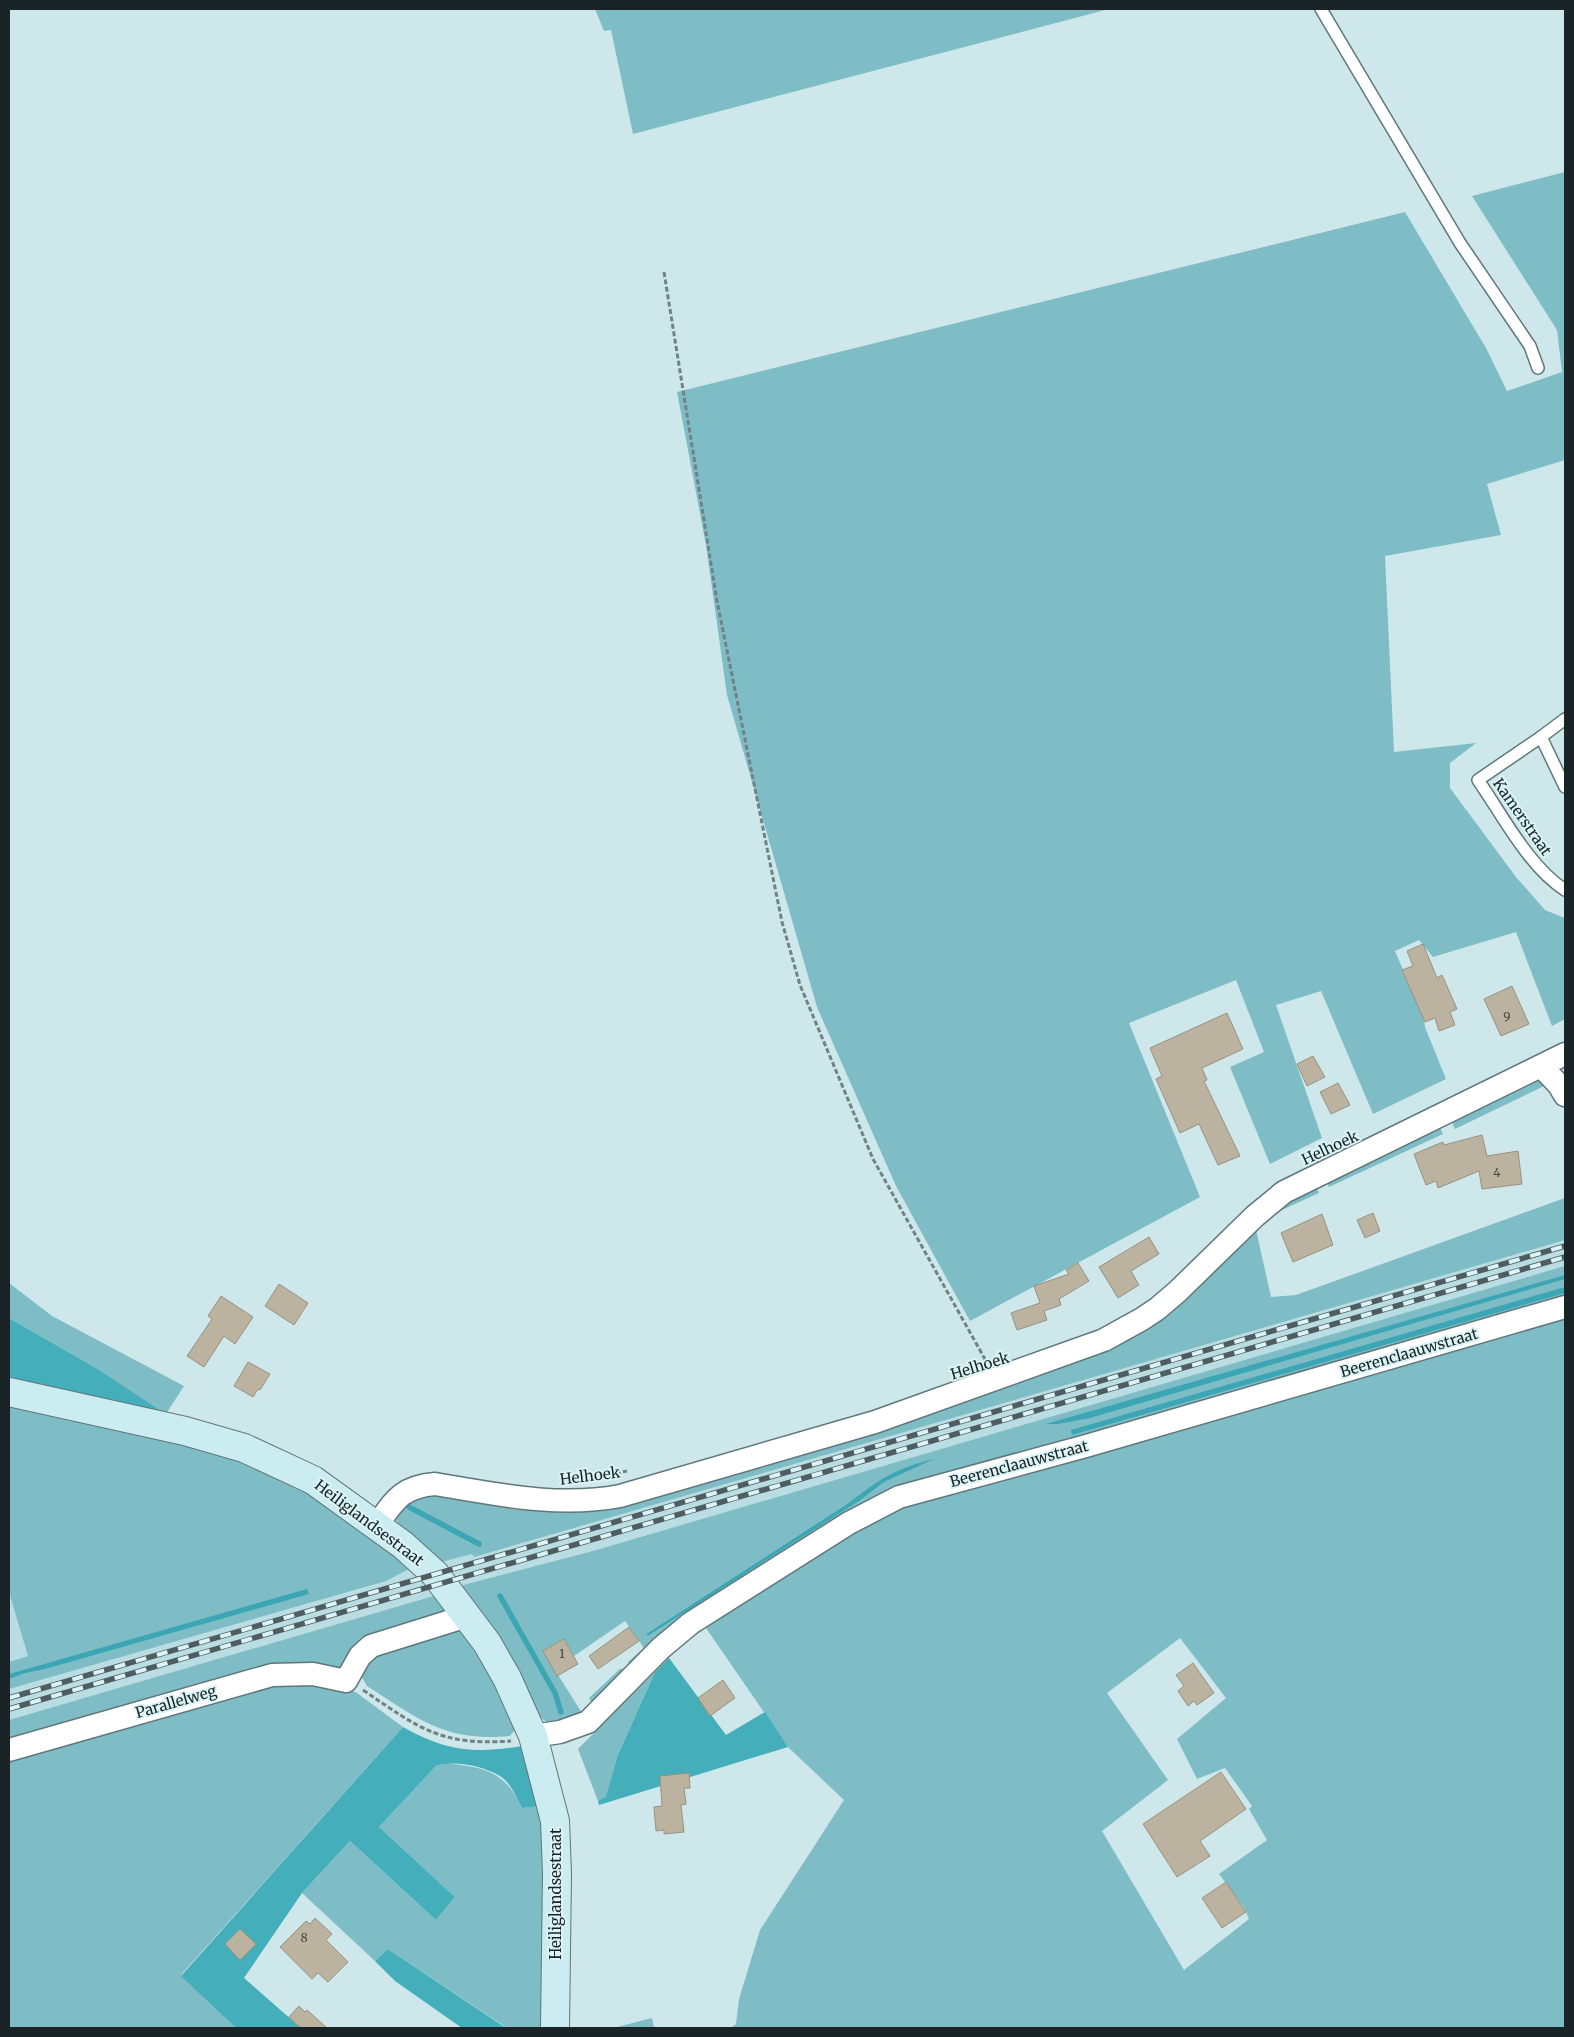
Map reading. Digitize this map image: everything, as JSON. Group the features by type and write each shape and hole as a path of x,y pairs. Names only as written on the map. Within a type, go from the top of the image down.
{"street":[{"name":"Helhoek","path":"377,1525 398,1496 420,1485 435,1484 552,1501 602,1499 620,1496 876,1422 1104,1340 1142,1320 1157,1309 1254,1216 1284,1192 1542,1067 1565,1054"},
{"path":"1542,1067 1559,1085 1565,1096"},
{"name":"Beerenclaauwstraat","path":"533,1736 560,1732 588,1722 661,1648 691,1623 849,1523 900,1497 1086,1446 1565,1307"},
{"name":"Heiliglandsestraat","path":"9,1392 185,1431 244,1448 313,1480 377,1525 435,1574 487,1643 507,1678 533,1736 555,1821 557,1873 555,2028"},
{"path":"346,1681 360,1656 371,1646 467,1616"},
{"name":"Parallelweg","path":"9,1750 272,1675 313,1674 346,1681"}],"lane":[{"path":"1321,9 1460,243 1530,346 1538,368"},
{"path":"1565,719 1541,737 1565,786"},
{"name":"Kamerstraat","path":"1541,737 1478,780 1536,864 1552,882 1565,890"}],"path":[{"path":"664,272 717,601 780,912 800,985 873,1159 988,1364"},
{"name":"Helhoek","path":"979,1366 994,1362"},
{"name":"Helhoek","path":"583,1478 628,1471"},
{"path":"346,1681 426,1730 443,1737 478,1743 512,1741 533,1736"}],"shaded area":[{"path":"595,9 1109,9 633,134 611,30 604,31"},
{"path":"1565,172 1565,460 1487,484 1501,535 1385,556 1394,752 1476,743 1450,763 1450,788 1516,877 1545,910 1565,918 1565,1019 1552,1026 1516,932 1433,957 1419,940 1395,951 1424,1019 1425,1027 1446,1079 1373,1114 1321,991 1276,1005 1322,1138 1270,1164 1230,1067 1264,1052 1236,980 1129,1023 1200,1197 970,1321 896,1186 817,1007 727,695 706,545 677,392 1405,212 1486,348 1507,391 1562,372 1557,330 1472,196"},
{"path":"1539,1074 1546,1085 1455,1129 1450,1118"},
{"path":"1438,1124 1443,1134 1329,1187 1325,1176"},
{"path":"1314,1182 1319,1193 1267,1217 1256,1230 1271,1297 1296,1295 1565,1198 1565,1240 474,1557 472,1554 437,1563 405,1535 398,1524 396,1515 398,1508 404,1502 421,1495 442,1492 552,1509 608,1505 884,1425 1045,1369 1120,1340 1142,1327 1166,1310 1202,1279 1264,1216"},
{"path":"1565,1198 1565,1284 465,1591 432,1558 1271,1298 1296,1295 1466,1236"},
{"path":"1565,1266 1565,1301 915,1485 631,1666 628,1662 644,1648 625,1621 574,1656 564,1639 543,1651 582,1713 551,1725 541,1718 460,1586 593,1551","holes":["850,1502 857,1502 648,1636 646,1634"]},
{"path":"1565,1275 1565,1279 1090,1418 1058,1424 1046,1424"},
{"path":"9,1283 52,1316 184,1386 164,1417 96,1368 9,1318"},
{"path":"1565,1287 1565,1293 1072,1435 1071,1430"},
{"path":"1565,1313 1565,2028 731,2028 736,2024 739,1999 760,1930 844,1800 788,1747 706,1628 899,1503","holes":["1180,1638 1226,1698 1177,1739 1197,1779 1225,1768 1252,1806 1249,1809 1267,1840 1219,1874 1244,1907 1249,1919 1184,1970 1102,1831 1168,1780 1107,1693"]},
{"path":"9,1318 96,1368 155,1407 164,1417 9,1381"},
{"path":"9,1400 198,1446 269,1469 331,1506 411,1568 386,1581 9,1689 9,1662 28,1656 9,1592"},
{"path":"9,1420 411,1568 438,1601 9,1741"},
{"path":"934,1459 884,1482 859,1501 648,1636 646,1634 850,1502 880,1480 909,1466"},
{"path":"307,1589 309,1594 9,1679 9,1674"},
{"path":"437,1595 444,1608 442,1614 342,1669 9,1744 9,1720"},
{"path":"457,1630 475,1642 515,1725 515,1730 510,1736 487,1737 467,1735 449,1732 433,1726 402,1709 367,1686 360,1674 369,1656"},
{"path":"669,1658 726,1735 765,1712 788,1747 599,1805 598,1801 606,1797 617,1757 655,1672"},
{"path":"621,1668 625,1674 593,1705 589,1698"},
{"path":"655,1672 617,1757 606,1798 598,1801 578,1749"},
{"path":"260,1684 343,1686 357,1693 403,1727 181,1975 236,2028 9,2028 9,1756"},
{"path":"403,1727 447,1746 489,1750 522,1746 541,1806 522,1808 507,1782 486,1769 460,1764 436,1766 379,1827 455,1897 436,1920 350,1841 302,1893 244,1978 301,2028 236,2028 181,1976"},
{"path":"446,1763 482,1769 492,1773 508,1786 522,1808 541,1806 547,1863 545,2028 507,2028 388,1949 375,1961 302,1893 350,1841 436,1920 455,1897 379,1827 436,1766"},
{"path":"388,1949 506,2028 462,2028 395,1981 375,1961"},
{"path":"652,2018 654,2028 613,2028"}],"building":[{"path":"1423,944 1437,978 1442,975 1457,1009 1450,1012 1455,1025 1439,1031 1435,1018 1425,1022 1402,970 1413,966 1407,951"},
{"path":"1512,986 1529,1024 1501,1036 1484,999"},
{"path":"1227,1013 1243,1049 1202,1068 1207,1080 1204,1081 1240,1156 1218,1165 1199,1124 1180,1133 1156,1079 1162,1076 1150,1048"},
{"path":"1313,1056 1325,1077 1307,1086 1297,1064"},
{"path":"1338,1083 1350,1105 1331,1114 1320,1092"},
{"path":"1482,1135 1487,1156 1518,1151 1522,1184 1482,1189 1479,1171 1438,1188 1436,1181 1426,1185 1414,1154 1443,1142 1444,1145"},
{"path":"1373,1213 1380,1231 1365,1238 1357,1220"},
{"path":"1322,1214 1333,1245 1293,1262 1281,1233"},
{"path":"1149,1237 1159,1254 1131,1271 1139,1285 1118,1298 1099,1267"},
{"path":"1078,1263 1089,1281 1059,1299 1061,1305 1044,1311 1047,1320 1017,1330 1011,1313 1040,1303 1034,1286 1069,1274 1066,1270"},
{"path":"279,1284 308,1303 294,1325 265,1306"},
{"path":"221,1296 253,1317 235,1344 224,1336 204,1367 187,1356 212,1319 208,1316"},
{"path":"248,1362 270,1374 253,1397 234,1386"},
{"path":"629,1627 639,1641 598,1669 589,1656"},
{"path":"564,1639 578,1664 557,1676 543,1651"},
{"path":"1193,1663 1214,1693 1197,1705 1194,1701 1188,1706 1178,1691 1184,1686 1176,1675"},
{"path":"723,1680 735,1698 710,1716 698,1698"},
{"path":"1221,1772 1246,1809 1200,1841 1210,1856 1177,1877 1143,1824"},
{"path":"689,1773 690,1788 684,1788 686,1804 681,1805 684,1832 664,1834 664,1830 656,1831 654,1807 662,1806 660,1776"},
{"path":"1226,1882 1246,1912 1222,1928 1202,1898"},
{"path":"315,1918 332,1934 326,1940 348,1962 328,1982 318,1973 312,1979 280,1947 306,1921 310,1924"},
{"path":"240,1929 256,1944 240,1960 225,1944"},
{"path":"299,2006 305,2012 307,2010 327,2028 301,2028 289,2017"}],"waterway":[{"path":"409,1507 479,1544"},
{"path":"500,1596 555,1693 561,1712"}],"railway":[{"path":"9,1698 1565,1246"},
{"path":"9,1709 1565,1257"}]}
